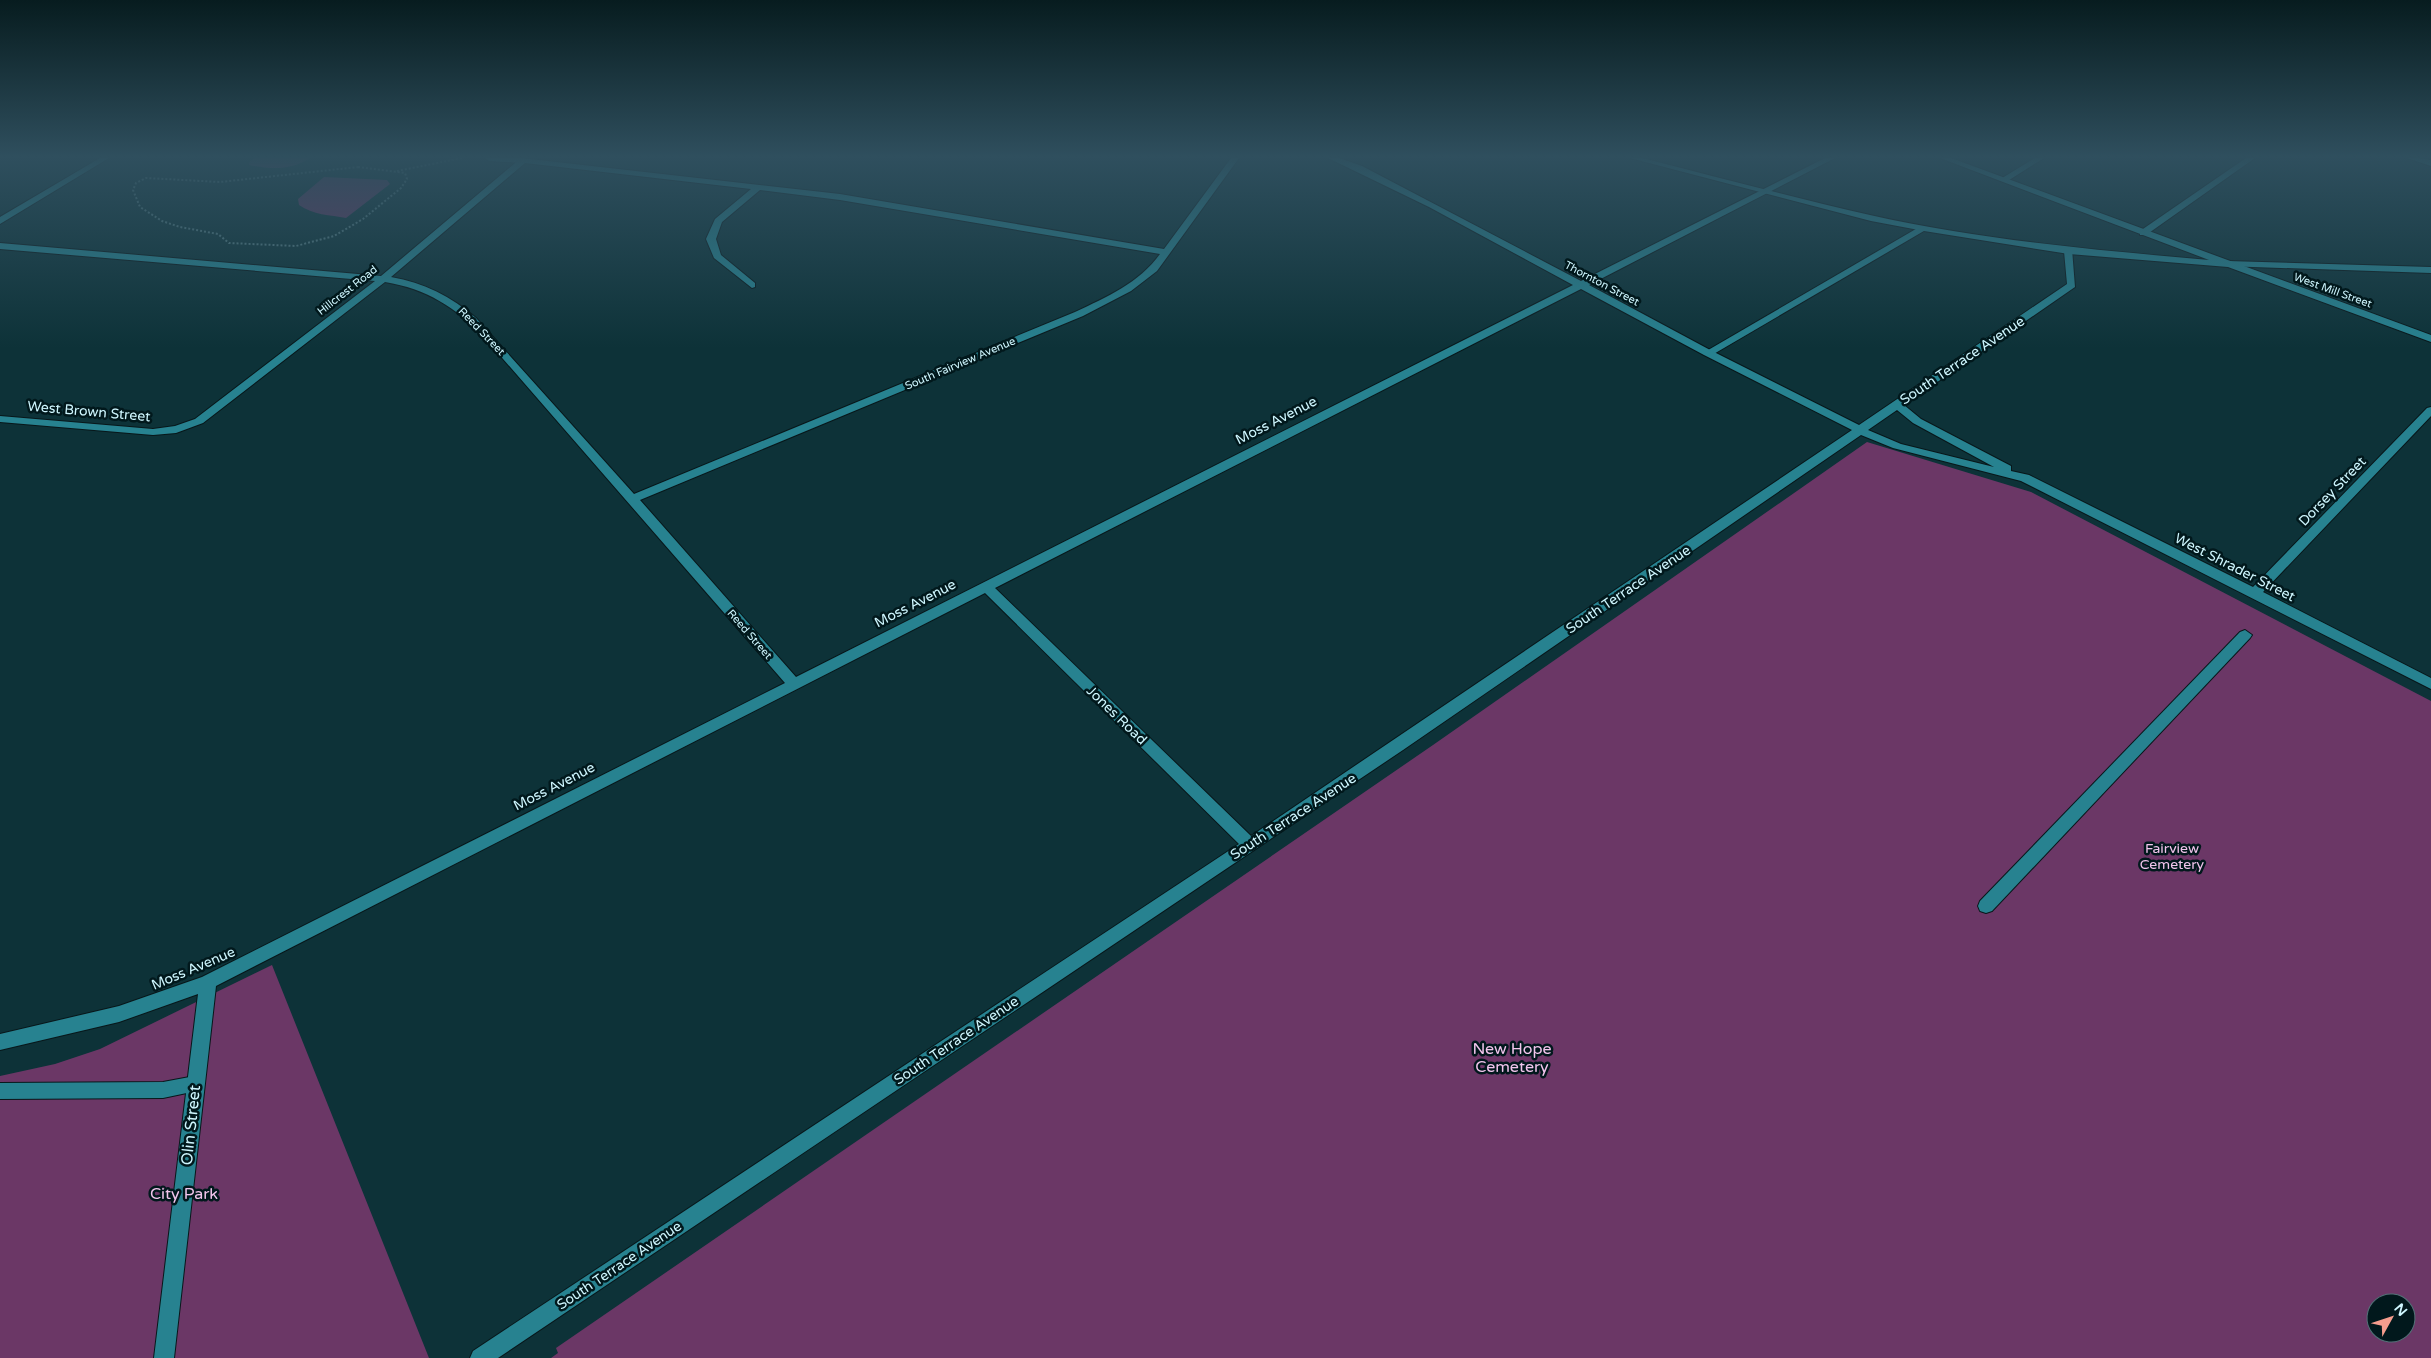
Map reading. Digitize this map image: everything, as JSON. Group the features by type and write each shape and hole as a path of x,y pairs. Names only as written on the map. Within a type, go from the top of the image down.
{"street":[{"name":"Hillcrest Road","path":"175,430 199,421 383,278 451,221"},
{"path":"718,221 710,239 717,256 752,285"},
{"path":"984,221 1166,252"},
{"name":"South Fairview Avenue","path":"632,499 1079,314 1123,293 1141,282 1154,269 1189,221"},
{"name":"Thornton Street","path":"1462,221 1708,353 1860,430"},
{"name":"Moss Avenue","path":"0,1042 119,1014 208,982 1704,221"},
{"path":"1889,221 2069,251 2227,264 2313,265 2431,270"},
{"name":"West Mill Street","path":"2112,221 2431,339"},
{"path":"2143,233 2160,221"},
{"path":"1708,353 1924,228"},
{"name":"Reed Street","path":"0,246 383,278 430,291 466,311 793,683"},
{"name":"South Terrace Avenue","path":"480,1358 1398,746 2072,285 2069,251"},
{"name":"West Shrader Street","path":"1896,404 1917,422 2431,684"},
{"name":"Dorsey Street","path":"2255,593 2431,410"},
{"name":"West Brown Street","path":"0,419 153,432 175,430"},
{"name":"West Shrader Street","path":"1860,430 1897,446 2025,478"},
{"name":"Jones Road","path":"985,586 1250,845"},
{"path":"1986,906 2245,635"},
{"name":"Olin Street","path":"164,1358 208,982"},
{"path":"0,1090 163,1090 195,1084"}],"path":[{"path":"163,221 180,227 218,234 229,243 296,246 334,236 361,221"}],"green space":[{"path":"1867,442 2031,492 2431,701 2431,1358 551,1358 558,1353 556,1348 1433,745"},
{"name":"City Park","path":"272,965 429,1358 0,1358 0,1076 55,1064 100,1049"}],"park label":[{"name":"Fairview Cemetery","path":"2172,856"},
{"name":"New Hope Cemetery","path":"1512,1057"}]}
